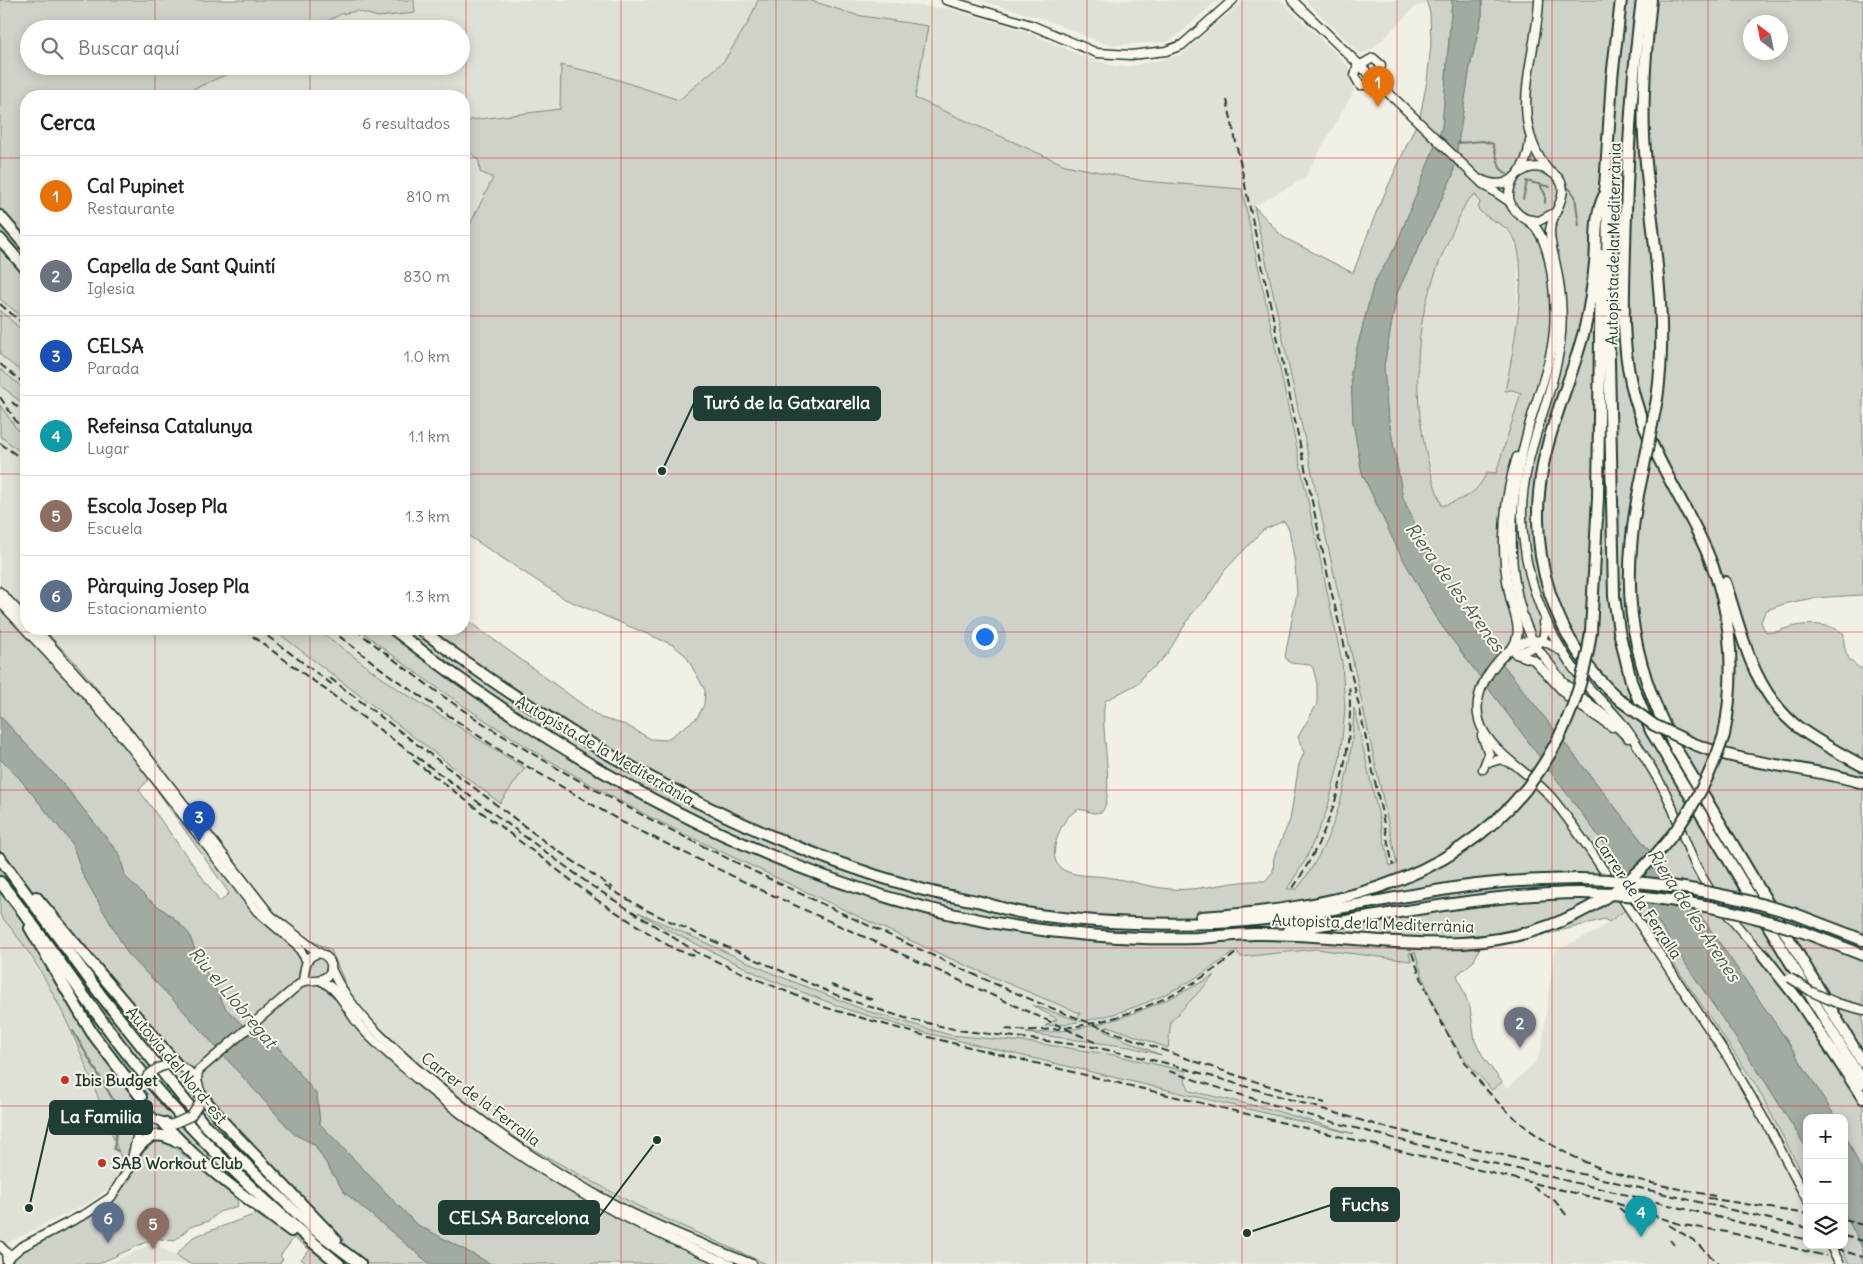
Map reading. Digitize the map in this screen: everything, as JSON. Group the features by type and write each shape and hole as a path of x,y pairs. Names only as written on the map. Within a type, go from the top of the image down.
{"highway":[{"name":"Autopista de la Mediterrània","path":"428,635 574,734 669,787 780,840 882,878 921,890 976,901 1064,912 1158,918 1237,914 1335,899 1398,882 1437,864 1485,830 1526,789 1549,757 1570,715 1584,673 1590,632 1597,531 1599,291 1604,196 1612,78 1621,0"},
{"name":"Autopista de la Mediterrània","path":"401,635 484,695 615,777 717,831 824,876 930,909 1037,929 1145,939 1255,934 1462,943 1501,939 1551,926 1598,902 1630,880 1666,844 1693,806 1711,772 1724,735 1731,672 1729,636 1723,601 1703,543 1654,453 1628,372 1624,297 1630,130 1642,0"},
{"path":"1651,0 1644,137 1660,305 1660,352 1657,399 1632,536 1629,595 1634,634 1645,681 1661,720 1863,1064"},
{"path":"1605,184 1608,210 1607,268 1614,596 1619,631 1631,681 1651,731 1863,1084"},
{"path":"1604,196 1597,210 1595,265 1585,326 1543,464 1538,499 1537,531 1545,582 1566,635 1588,667 1622,701 1654,725 1694,744 1734,757 1807,770 1863,783"},
{"path":"0,216 20,239"},
{"path":"0,239 20,262"},
{"path":"1648,434 1660,450 1709,542 1724,579 1749,660 1768,695 1784,715 1803,730 1863,766"},
{"path":"1,860 44,906 173,1065"},
{"name":"Autovia del Nord-est","path":"1,860 100,994 203,1123 310,1226 359,1263"},
{"path":"976,901 1020,912 1083,920 1146,924 1219,923 1300,914 1489,884 1612,879 1672,885 1753,901 1863,940"},
{"name":"Autovia del Nord-est","path":"0,882 136,1065 228,1165 337,1263"},
{"path":"1255,934 1347,922 1468,900 1522,894 1580,893 1664,899 1719,908 1760,918 1806,933 1863,955"},
{"path":"12,897 92,1033 141,1091"},
{"path":"1763,955 1806,1011 1863,1098"},
{"path":"200,1099 359,1263"},
{"path":"169,1124 181,1144"},
{"path":"135,1152 142,1142 150,1137 165,1134 181,1144 202,1163 297,1236 337,1263"}],"street":[{"path":"946,0 1031,25 1097,53 1131,54 1166,52 1182,45 1232,0"},
{"path":"1292,0 1486,187 1510,202"},
{"path":"1513,652 1518,628 1506,572 1505,516 1512,476 1548,365 1553,338 1552,284 1543,242 1536,228 1514,211 1510,202 1509,190 1527,160 1530,136 1526,86 1539,0"},
{"path":"1373,58 1379,62 1382,68 1377,81 1370,85 1358,83 1354,76 1359,64 1373,58"},
{"path":"1530,136 1536,152 1548,170 1558,180 1562,190 1562,201 1551,224 1550,233 1561,299 1560,346 1554,376 1528,458 1522,494 1525,553 1545,630 1542,640"},
{"path":"1476,177 1494,185 1506,182 1533,167 1548,170"},
{"path":"1522,217 1539,221 1548,218 1557,211"},
{"path":"1529,427 1513,499 1511,531 1517,589 1524,620 1532,637"},
{"path":"0,592 20,613"},
{"path":"0,602 20,623"},
{"path":"1540,609 1565,655 1589,688 1620,721 1648,763 1670,801 1689,851 1702,877 1763,955 1790,978 1837,1003 1863,1010"},
{"path":"31,635 130,745 257,911 297,945 306,964 308,975 317,979"},
{"path":"21,1247 1,1247 7,1262 21,1247 87,1213 111,1197 126,1175 135,1152 144,1107 141,1091 146,1077 154,1070 173,1065 189,1071 198,1071 304,981 327,976 331,969 329,958 319,954 271,916 130,735 41,635"},
{"path":"1496,748 1496,755 1483,768 1489,754 1478,720 1479,697 1486,678 1499,662 1526,641 1542,640 1550,643 1565,655"},
{"path":"1538,649 1563,682 1609,719 1628,738 1648,763"},
{"path":"1513,652 1531,658 1571,700 1628,738"},
{"name":"Carrer de la Ferralla","path":"1478,720 1486,737 1496,748 1538,783 1578,831 1724,1051 1768,1126 1803,1192"},
{"path":"1491,762 1501,759 1519,766"},
{"path":"304,981 306,964 310,956 319,954"},
{"name":"Carrer de la Ferralla","path":"331,969 336,981 359,1014 377,1033 435,1084 502,1136 624,1209 752,1264"},
{"name":"Carrer de la Ferralla","path":"317,979 338,992 356,1021 394,1059 437,1095 501,1143 593,1201 730,1264"},
{"path":"189,1071 197,1080"},
{"path":"144,1107 154,1119 169,1124 191,1116 200,1099 197,1080 198,1071"},
{"path":"139,1130 146,1123 154,1119"},
{"path":"1832,1249 1840,1264"}],"shaded area":[{"path":"0,0 414,0 415,13 378,17 357,11 341,14 329,20 20,20 20,75 225,75 189,90 20,90 20,315 0,299"},
{"path":"414,0 758,0 749,21 724,61 679,100 600,74 561,65 560,109 470,120 470,90 183,90 222,75 470,75 470,20 329,20 341,14 357,11 378,17 415,12"},
{"path":"758,0 809,0 856,15 928,26 915,98 1065,165 1144,181 1242,189 1342,662 1345,709 1340,758 1327,810 1306,859 1287,889 1297,889 1311,869 1322,848 1340,803 1350,756 1354,708 1390,866 1397,864 1254,206 1283,237 1353,273 1376,213 1420,116 1427,81 1431,44 1430,13 1426,0 1452,0 1442,128 1396,246 1374,283 1351,371 1353,422 1362,473 1398,550 1439,622 1609,850 1766,1083 1803,1143 1803,1175 1756,1085 1633,904 1609,922 1604,919 1556,932 1480,947 1474,961 1457,975 1470,1008 1475,1041 1485,1060 1502,1082 1492,1090 1467,1062 1448,1033 1429,993 1415,952 1409,953 1411,961 1316,949 1241,957 1236,950 1193,980 1146,1003 1097,1018 1045,1026 1057,1019 1032,1005 1077,1020 1080,1013 891,932 636,810 550,761 451,698 367,635 470,635 470,622 601,718 626,725 651,739 666,740 697,718 704,705 705,690 686,656 673,645 565,599 470,537 470,225 493,178 480,172 479,161 470,152 470,120 560,109 561,65 600,74 679,100 724,61 749,21","holes":["1284,521 1289,529 1295,564 1297,593 1285,657 1290,663 1310,665 1313,668 1317,684 1317,704 1298,737 1304,753 1299,764 1290,820 1274,857 1273,872 1265,881 1242,882 1194,889 1170,889 1106,877 1076,874 1060,868 1054,851 1057,838 1065,821 1079,809 1094,813 1102,812 1106,803 1108,775 1104,727 1105,701 1139,683 1145,673 1157,665 1167,654 1191,615 1207,598 1225,570 1263,530"]},
{"path":"809,0 871,0 950,9 1025,31 1087,58 1118,67 1132,66 1181,55 1244,0 1281,0 1349,67 1354,91 1304,179 1254,206 1397,865 1391,866 1354,710 1353,748 1341,802 1324,845 1309,873 1297,889 1286,889 1306,859 1327,810 1340,758 1345,709 1342,662 1252,229 1160,181 1144,181 1065,165 915,98 927,26 856,15"},
{"path":"980,0 1218,0 1176,37 1167,42 1115,45 1105,44 1044,19"},
{"path":"1305,0 1426,0 1425,5 1416,6 1373,49 1360,54"},
{"path":"1482,0 1863,0 1863,595 1801,600 1777,606 1765,611 1761,622 1765,631 1769,632 1811,625 1826,626 1839,630 1844,634 1844,645 1847,655 1853,663 1863,669 1863,1174 1848,1140 1848,1114 1833,1114 1786,1039 1703,919 1479,634 1438,574 1403,498 1387,410 1384,366 1397,293 1453,175 1470,67 1482,15","holes":["1475,194 1480,202 1478,209 1511,233 1518,252 1520,270 1518,313 1505,391 1512,390 1521,393 1496,473 1487,472 1483,480 1469,495 1442,506 1427,457 1422,432 1418,379 1418,353 1421,328 1434,277 1449,239 1467,201"]},
{"path":"470,152 479,161 481,169 493,178 470,225"},
{"path":"1475,194 1480,202 1478,209 1482,214 1498,222 1510,233 1519,252 1516,330 1505,391 1512,390 1522,393 1496,473 1487,472 1481,484 1472,493 1441,507 1426,448 1419,407 1418,352 1432,282 1467,201"},
{"path":"0,299 20,315 20,328 0,310"},
{"path":"0,310 20,328 20,370 0,355"},
{"path":"0,355 20,370 20,385 0,369"},
{"path":"0,369 20,385 20,401 0,385"},
{"path":"0,385 20,401 20,433 0,405"},
{"path":"0,405 20,433 20,451 0,436"},
{"path":"0,436 20,451 20,606 0,585"},
{"path":"0,585 20,606 20,635 49,635 76,663 131,730 265,904 310,940 331,950 354,1004 426,1070 512,1138 638,1206 766,1264 491,1264 416,1224 320,1124 317,1095 273,1041 254,1036 226,1009 196,953 189,934 174,918 148,899 125,876 120,855 64,785 0,716","holes":["149,779 229,893 220,902 139,790"]},
{"path":"49,635 281,635 500,802 393,686 325,635 367,635 437,686 527,745 617,799 828,903 1024,991 1080,1013 1077,1020 1036,1007 1058,1019 1047,1025 1078,1024 1143,1005 1221,962 1236,950 1241,956 1316,949 1410,961 1409,953 1415,952 1428,991 1445,1026 1492,1089 1502,1082 1508,1088 1537,1060 1542,1046 1554,951 1597,931 1633,904 1756,1085 1803,1175 1803,1249 1841,1249 1849,1264 766,1264 638,1206 512,1138 426,1070 354,1004 331,950 310,940 265,904 131,730 76,663","holes":["644,915 774,974 867,1011 950,1035 1035,1043 1114,1055 1185,1071 1185,1080 1190,1090 1270,1109 1342,1131 922,1032 849,1010 768,979 668,930","1213,976 1171,1021 1108,1026 1104,1032 1156,1054 1130,1047 1033,1033 1090,1026 1123,1018 1186,991"]},
{"path":"281,635 325,635 393,686 525,768 500,803"},
{"path":"0,759 20,779 72,843 83,875 128,954 181,1008 294,1134 314,1144 344,1192 430,1264 307,1264 301,1259 310,1250 294,1238 280,1256 283,1259 279,1264 190,1264 176,1255 193,1237 256,1214 287,1234 209,1176 237,1199 238,1206 219,1212 209,1221 190,1227 174,1241 155,1238 98,1264 12,1264 14,1258 19,1254 109,1206 132,1177 140,1156 121,1158 71,1031 56,1000 40,970 0,915","holes":["163,1138 169,1139 191,1161"]},
{"path":"638,912 774,974 867,1011 950,1035 1035,1043 1114,1055 1186,1071 1185,1080 1190,1091 1270,1109 1354,1134 922,1032 849,1010 768,979 668,930"},
{"path":"0,915 11,927 56,997 94,1088 121,1158 122,1168 118,1180 94,1200 0,1247"},
{"path":"1215,975 1171,1021 1168,1048 1108,1026 1104,1031 1161,1055 1130,1047 1026,1033 1076,1029 1124,1016 1170,998"},
{"path":"1848,1220 1863,1249 1863,1264 1849,1264 1841,1249 1848,1249"},
{"path":"154,1243 190,1264 108,1264"}],"water":[{"name":"Riera de les Arenes","path":"1452,0 1482,0 1482,15 1470,67 1453,175 1397,293 1384,366 1387,410 1403,498 1438,574 1479,634 1703,919 1786,1039 1833,1114 1803,1114 1803,1143 1766,1083 1609,850 1439,622 1398,550 1362,473 1353,422 1351,371 1374,283 1396,246 1442,128"},
{"path":"0,716 64,785 120,855 125,876 148,899 174,918 189,934 196,953 226,1009 254,1036 273,1041 317,1095 320,1124 416,1224 491,1264 430,1264 344,1192 314,1144 294,1134 181,1008 128,954 83,875 72,843 20,779 0,759"},
{"path":"1848,1140 1863,1174 1863,1249 1848,1220"}],"waterway":[{"path":"1458,143 1483,141 1493,144 1500,168 1507,174"},
{"path":"1526,181 1550,187"},
{"path":"1523,199 1527,182"},
{"path":"1540,185 1545,194 1545,203"},
{"path":"1569,188 1575,196 1579,226"},
{"path":"73,1031 119,1110 114,1149 118,1151"}],"railway":[{"path":"1227,100 1330,586 1359,706 1393,866"},
{"path":"0,304 20,321"},
{"path":"0,364 20,380"},
{"path":"0,397 20,427"},
{"path":"12,402 20,409"},
{"path":"0,443 20,458"},
{"path":"251,635 592,886 698,953 827,1008 936,1039 1612,1202 1683,1225 1727,1232 1826,1256"},
{"path":"266,635 334,686"},
{"path":"338,635 392,677 501,751 622,822 759,889 1097,1043"},
{"path":"363,635 470,715 551,765 677,833 762,875 962,969 1048,1006 1108,1030 1231,1074 1325,1103"},
{"path":"330,678 548,844 613,888"},
{"path":"1293,888 1319,841 1330,816 1338,790 1348,738 1349,684"},
{"path":"413,760 597,900 674,949 695,956"},
{"path":"605,886 648,911 843,998 905,1018 958,1030 1094,1047 1166,1063 1377,1125 1803,1227"},
{"path":"1005,1029 1067,1028 1098,1022 1128,1013 1186,987 1213,971 1237,952"},
{"path":"1412,953 1440,1020 1457,1050 1477,1079 1500,1105 1527,1128 1556,1148 1605,1170 1652,1183 1715,1196"},
{"path":"831,985 876,1001"},
{"path":"1169,1071 1247,1097 1406,1142 1803,1239"},
{"path":"1533,1187 1555,1201 1567,1216"},
{"path":"1708,1198 1803,1213"},
{"path":"1619,1208 1634,1220"},
{"path":"1848,1221 1863,1225"},
{"path":"1669,1225 1693,1240 1719,1264"},
{"path":"1848,1237 1863,1241"},
{"path":"1670,1240 1674,1245"},
{"path":"1838,1249 1863,1257"}],"place":[{"name":"Cal Pupinet","path":"1378,107"},
{"name":"Turó de la Gatxarella","path":"662,471"},
{"name":"CELSA","path":"199,842"},
{"name":"Capella de Sant Quintí","path":"1520,1048"},
{"name":"Ibis Budget","path":"65,1080"},
{"name":"CELSA Barcelona","path":"657,1140"},
{"name":"SAB Workout Club","path":"102,1163"},
{"name":"La Familia","path":"29,1208"},
{"name":"Fuchs","path":"1247,1233"},
{"name":"Refeinsa Catalunya","path":"1641,1237"},
{"name":"Pàrquing Josep Pla","path":"108,1243"},
{"name":"Escola Josep Pla","path":"153,1249"}],"water label":[{"name":"Riu el Llobregat","path":"233,997"}]}
